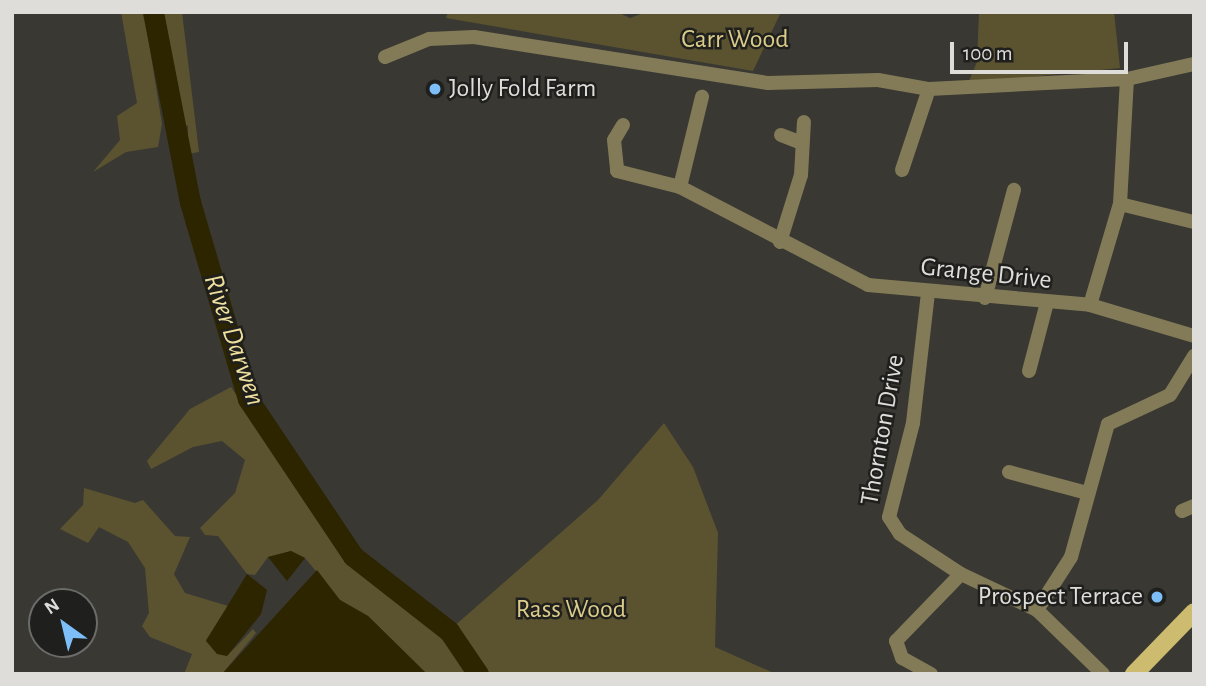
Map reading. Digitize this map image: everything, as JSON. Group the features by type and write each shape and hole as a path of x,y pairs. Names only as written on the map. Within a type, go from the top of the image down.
{"main road":[{"path":"1134,674 1194,612"}],"street":[{"path":"384,57 429,39 474,37 768,83 878,80 929,89 1127,79 1194,64"},
{"path":"1090,305 1120,204 1127,79"},
{"path":"902,170 929,89"},
{"path":"680,187 702,97"},
{"path":"780,242 801,175 804,122"},
{"name":"Grange Drive","path":"623,125 614,140 617,171 680,187 780,242 868,285 1046,306 1090,305 1194,336"},
{"path":"781,135 803,143"},
{"path":"985,298 1014,190"},
{"path":"1120,204 1194,222"},
{"name":"Thornton Drive","path":"928,293 912,423 889,517 900,534 961,574 1037,610 1103,674"},
{"path":"1029,371 1046,306"},
{"path":"1037,610 1071,557 1108,424 1170,395 1194,356"},
{"path":"1009,472 1087,493"},
{"path":"931,674 902,659 896,641 961,574"}],"green space":[{"path":"121,12 144,12 162,124 158,147 126,152 93,172 120,140 117,116 137,103"},
{"path":"160,12 182,12 199,152 188,154 188,126 181,123"},
{"name":"Carr Wood","path":"448,12 617,12 630,18 646,12 781,12 753,71 446,18"},
{"path":"979,12 1114,12 1120,68 968,83 977,62"},
{"path":"231,387 352,565 446,634 473,674 427,674 368,616 340,600 305,558 291,551 268,557 255,575 247,574 218,536 205,535 200,528 235,493 245,460 222,441 193,447 151,469 147,461 190,409"},
{"name":"Rass Wood","path":"664,423 693,467 718,533 715,647 776,674 482,674 452,628 598,500"},
{"path":"84,488 135,503 143,500 175,536 190,537 174,574 185,593 228,606 206,640 227,656 253,629 256,633 222,674 184,674 192,654 150,637 142,626 149,613 145,568 128,542 99,527 88,543 60,529 83,505"}],"shaded area":[{"path":"291,551 305,558 287,581 268,557"},
{"path":"317,570 340,600 368,616 427,674 222,674"},
{"path":"247,574 267,590 261,614 227,656 217,654 206,641"}],"waterway":[{"name":"River Darwen","path":"153,12 190,202 248,399 353,556 449,631 478,674"}],"place":[{"name":"Jolly Fold Farm","path":"435,89"},
{"name":"Prospect Terrace","path":"1157,597"}]}
